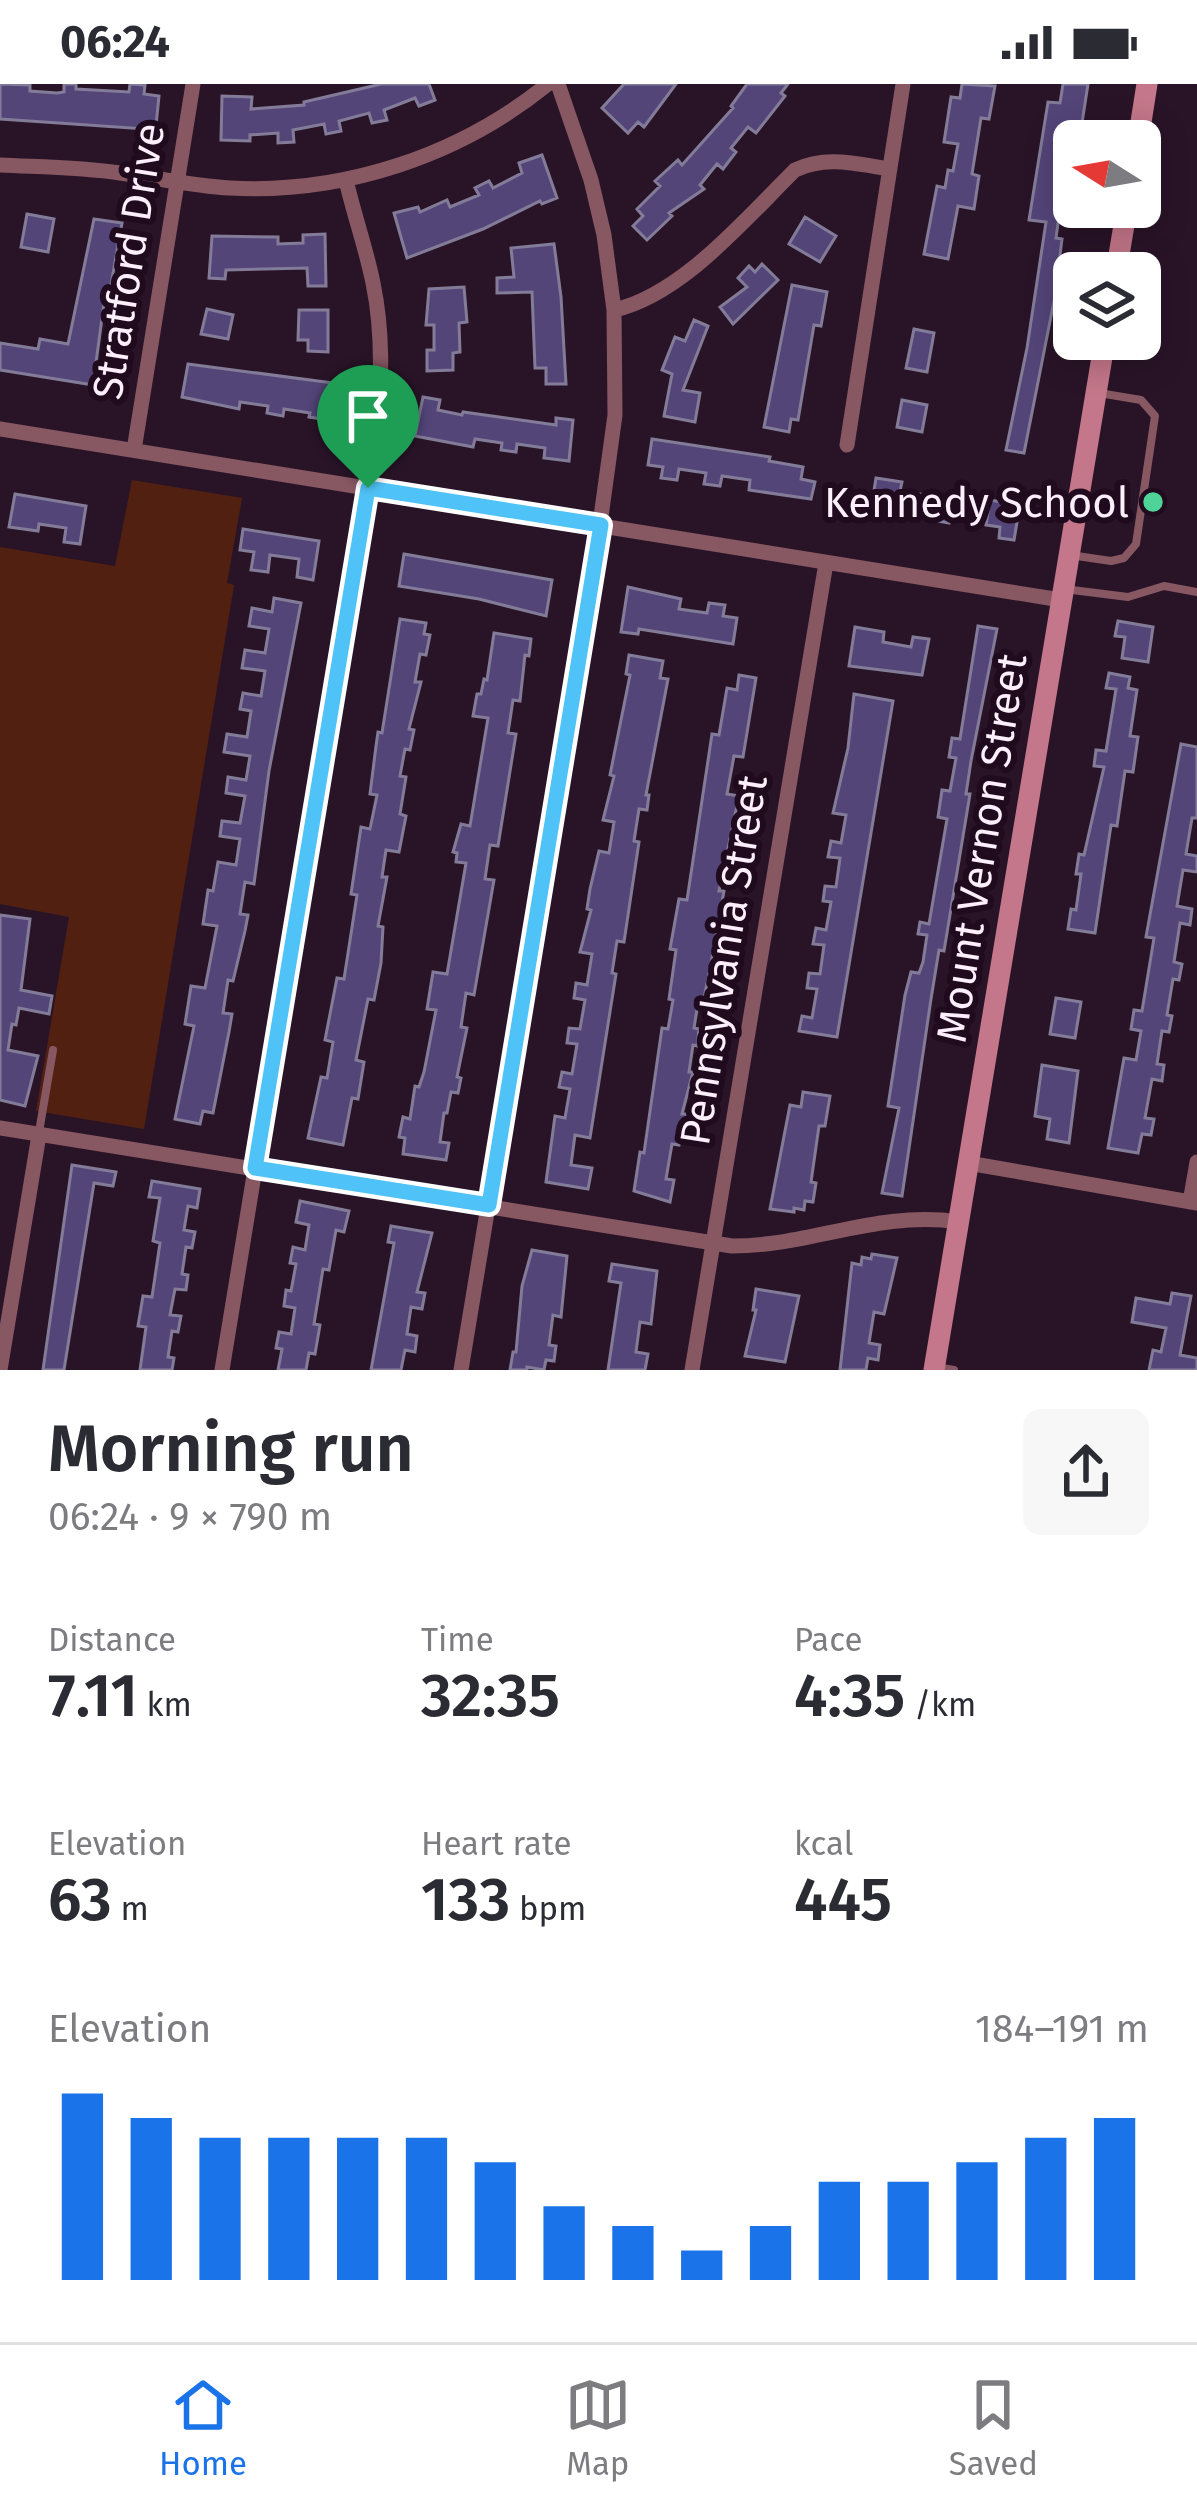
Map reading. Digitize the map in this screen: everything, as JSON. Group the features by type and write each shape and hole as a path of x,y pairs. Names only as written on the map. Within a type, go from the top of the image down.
{"street":[{"name":"Stratford Drive","path":"134,450 193,84"},
{"path":"0,166 117,172 245,189 346,180 446,148 548,84"},
{"path":"461,1370 601,525 615,415 614,310 598,208 558,84"},
{"path":"847,445 903,84"},
{"path":"1141,120 1147,84"},
{"path":"614,310 640,304 686,272 796,170 812,161 890,169"},
{"path":"222,1370 382,379 374,286 346,180"},
{"name":"Mount Vernon Street","path":"941,1369 958,1222 1101,360"},
{"path":"0,428 826,562 1062,595"},
{"name":"Pennsylvania Street","path":"692,1370 826,562"},
{"path":"0,1128 713,1243 794,1243 878,1220 911,1217 958,1222"},
{"path":"0,1370 39,1135"},
{"path":"968,1163 1194,1203 1197,1162"}],"lane":[{"path":"1068,555 1111,561 1124,558 1136,544 1155,416 1141,400 1096,392"},
{"path":"1062,595 1128,597 1164,586 1197,592"},
{"path":"39,1135 53,1050"}],"shaded area":[{"path":"132,480 242,498 227,583 234,585 144,1129 36,1111 69,917 0,904 0,547 115,566"}],"building":[{"path":"0,84 30,85 30,91 57,93 64,92 64,84 129,92 130,84 145,85 144,94 159,96 156,126 0,119"},
{"path":"381,84 429,84 435,100 419,106 415,98 384,110 387,120 372,123 369,113 339,121 341,131 326,134 324,124 293,130 294,142 278,143 278,133 250,135 250,141 221,140 222,96 252,97 251,109 304,105"},
{"path":"624,84 676,84 644,127 638,122 628,133 602,108"},
{"path":"747,84 788,84 781,93 785,96 756,133 748,127 731,148 736,152 723,169 717,164 700,185 704,189 669,213 672,216 647,240 633,226 643,216 637,209 660,186 655,181 678,160 682,165 733,108"},
{"path":"962,84 995,86 989,119 981,118 972,174 979,176 974,209 958,206 948,259 924,254 937,186 945,188 948,170 953,171 958,144 944,142 951,97 960,98"},
{"path":"1063,84 1088,84 1082,120 1053,120 1053,228 1057,228 1056,238 1062,239 1060,252 1053,252 1053,306 1024,453 1006,450 1046,222 1029,220 1048,102 1060,103"},
{"path":"542,155 557,198 407,258 394,213 418,207 420,212 447,200 450,207 479,195 475,188 489,181 493,188 522,173 519,163"},
{"path":"27,214 54,219 48,252 21,247"},
{"path":"805,217 836,236 820,262 789,244"},
{"path":"94,219 122,223 109,296 105,296 93,385 0,370 0,343 38,349 40,339 68,344"},
{"path":"325,234 326,286 308,286 307,268 226,270 225,279 209,278 212,236 278,237 278,244 303,243 303,235"},
{"path":"554,244 566,384 546,384 546,368 535,368 532,292 497,293 497,278 514,277 511,248"},
{"path":"762,264 778,280 733,324 720,307 747,287 738,278 749,266 755,272"},
{"path":"792,285 827,292 821,326 814,325 798,420 791,419 789,432 764,427"},
{"path":"464,287 467,322 459,323 460,352 453,353 453,370 427,371 427,350 434,350 434,325 426,325 429,289"},
{"path":"207,309 233,315 228,339 201,334"},
{"path":"299,310 328,310 328,352 308,351 308,340 298,340"},
{"path":"694,320 708,326 683,390 700,393 695,422 664,416 672,374 662,370 675,337 685,341"},
{"path":"914,329 934,333 927,372 906,368"},
{"path":"188,364 341,384 334,421 284,409 283,416 267,413 268,406 240,402 239,409 182,397"},
{"path":"423,397 440,400 438,410 462,415 556,425 556,418 573,420 569,461 544,458 545,448 517,444 516,452 501,450 502,443 475,439 473,447 415,436"},
{"path":"902,400 927,405 922,432 897,427"},
{"path":"652,439 770,457 769,461 803,467 801,479 815,482 811,499 749,490 750,480 722,476 720,486 704,484 706,473 679,469 677,480 661,478 663,467 648,465"},
{"path":"876,478 902,482 900,491 953,499 949,523 871,509"},
{"path":"15,494 86,506 80,544 64,542 66,528 9,527"},
{"path":"990,500 1020,505 1014,540 999,538 1000,527 986,525"},
{"path":"243,529 319,541 313,580 297,577 299,559 270,555 268,572 251,570 254,552 240,550"},
{"path":"404,554 552,580 546,616 399,586"},
{"path":"628,587 681,599 679,609 707,613 709,603 725,605 723,616 737,618 733,644 639,629 638,634 621,632"},
{"path":"274,598 301,603 269,771 254,884 245,882 240,914 248,915 245,931 233,981 228,980 223,1013 232,1014 229,1032 213,1113 203,1111 200,1124 175,1119 194,1026 185,1024 191,986 205,988 217,926 203,924 208,890 213,891 218,862 236,865 240,839 220,836 222,821 240,823 245,796 226,793 228,777 246,780 250,756 224,752 227,734 247,737 251,711 240,709 243,693 261,696 265,671 242,668 245,650 265,653 269,629 249,626 252,608 272,612"},
{"path":"400,619 426,623 424,634 430,635 426,655 420,654 415,682 421,682 409,729 414,730 400,776 406,777 400,814 406,816 399,852 386,850 382,877 387,877 378,926 383,927 381,963 374,1000 368,999 356,1060 364,1062 358,1099 352,1098 343,1145 308,1138 321,1077 327,1078 333,1042 325,1040 337,978 344,979 361,827 370,829 377,795 370,794 376,746"},
{"path":"1118,621 1153,627 1148,662 1122,658 1125,637 1115,636"},
{"path":"978,626 997,629 971,761 966,794 970,794 944,951 939,950 902,1196 882,1193 899,1108 888,1106 905,995 911,972 919,973 923,962 927,935 918,934 920,922 929,924 947,819 938,817 942,790 950,791 956,758 949,757 952,738 960,739"},
{"path":"855,627 884,632 883,642 911,647 913,637 929,639 922,675 849,666"},
{"path":"494,633 531,639 520,701 513,700 508,733 516,734 498,846 490,845 485,879 494,880 474,995 466,993 461,1027 467,1028 457,1077 461,1078 458,1093 451,1092 444,1113 440,1142 449,1143 446,1160 403,1154 405,1138 399,1137 403,1117 410,1119 415,1086 419,1087 424,1072 436,1010 427,1009 433,972 447,974 466,863 456,862 453,852 461,824 470,826 488,718 473,716 477,694 487,680"},
{"path":"629,655 663,661 660,678 668,679 647,810 639,809 634,841 639,842 624,942 617,941 590,1138 575,1135 571,1165 592,1168 588,1189 546,1182 555,1116 565,1118 570,1089 559,1087 562,1072 572,1074 577,1044 567,1043 569,1028 580,1029 585,1000 574,998 576,983 587,985 592,954 580,952 591,910 587,909 590,889 599,851 609,853 614,822 603,820 630,675 626,674"},
{"path":"1109,673 1130,677 1128,688 1137,690 1130,736 1138,737 1133,772 1125,771 1117,826 1111,825 1095,933 1068,929 1071,909 1076,910 1079,854 1084,855 1104,767 1094,766 1096,750 1106,751 1116,689 1106,688"},
{"path":"739,675 756,678 743,757 734,756 727,794 739,796 719,891 724,891 710,969 694,1028 699,1029 682,1114 687,1114 685,1131 681,1130 679,1145 672,1144 666,1179 674,1180 670,1202 634,1191 662,1028 668,1029 673,1000 669,999 676,950 670,949 679,899 687,900 712,734 719,735 727,688 737,690"},
{"path":"854,694 893,701 837,1037 799,1031 802,1016 812,1018 817,989 807,988 809,973 820,974 824,945 813,944 816,928 826,930 831,902 823,901 825,886 836,887 840,858 828,857 831,841 841,843 846,815 833,813"},
{"path":"1181,744 1197,747 1197,818 1192,818 1186,854 1197,856 1197,872 1183,870 1177,906 1192,909 1190,925 1180,923 1174,962 1182,964 1179,980 1173,979 1169,1032 1162,1031 1157,1064 1164,1065 1162,1081 1152,1079 1145,1118 1154,1119 1151,1135 1142,1134 1138,1153 1108,1148 1124,1058 1136,1060 1141,1031 1131,1029 1134,1010 1142,1011 1154,938 1146,937"},
{"path":"0,915 30,919 21,990 52,996 49,1014 19,1008 16,1025 12,1024 8,1050 38,1056 25,1106 0,1100"},
{"path":"1056,998 1081,1002 1075,1038 1050,1034"},
{"path":"1042,1065 1078,1071 1069,1143 1047,1139 1050,1119 1035,1116"},
{"path":"803,1092 830,1096 825,1126 819,1126 813,1202 805,1201 804,1210 794,1208 794,1212 770,1209 790,1105 801,1107"},
{"path":"72,1165 116,1172 113,1186 94,1183 64,1370 43,1370"},
{"path":"152,1181 200,1189 197,1208 188,1206 184,1230 195,1232 192,1248 186,1247 182,1274 188,1275 186,1290 175,1289 170,1315 181,1316 178,1332 172,1331 168,1357 174,1358 172,1370 140,1370 146,1327 138,1326 143,1296 152,1297 160,1243 153,1241 160,1198 149,1197"},
{"path":"300,1201 349,1211 344,1232 336,1230 329,1270 323,1269 314,1324 320,1325 315,1354 309,1353 306,1370 278,1370 279,1332 291,1334 295,1308 284,1306 296,1264 290,1263 293,1247 305,1250 309,1225 296,1222"},
{"path":"391,1226 432,1233 417,1292 425,1293 422,1309 411,1307 407,1334 417,1336 415,1352 405,1350 401,1370 371,1370 394,1243 388,1242"},
{"path":"532,1250 567,1256 561,1317 553,1315 549,1345 556,1346 554,1361 546,1360 544,1370 510,1370 522,1286"},
{"path":"872,1254 897,1258 884,1314 874,1312 869,1343 880,1345 878,1360 868,1358 866,1370 840,1370 852,1263 861,1265 862,1257 871,1259"},
{"path":"612,1264 657,1271 651,1324 640,1322 636,1352 648,1354 645,1370 608,1370 621,1283 609,1281"},
{"path":"756,1289 799,1296 785,1362 745,1356"},
{"path":"1172,1293 1191,1296 1180,1355 1197,1358 1197,1370 1149,1370 1153,1350 1161,1352 1166,1328 1132,1322 1136,1298 1170,1304"}],"place":[{"name":"Kennedy School","path":"1153,502"}],"route":[{"path":"368,488 601,525 489,1205 255,1168 368,488"}]}
